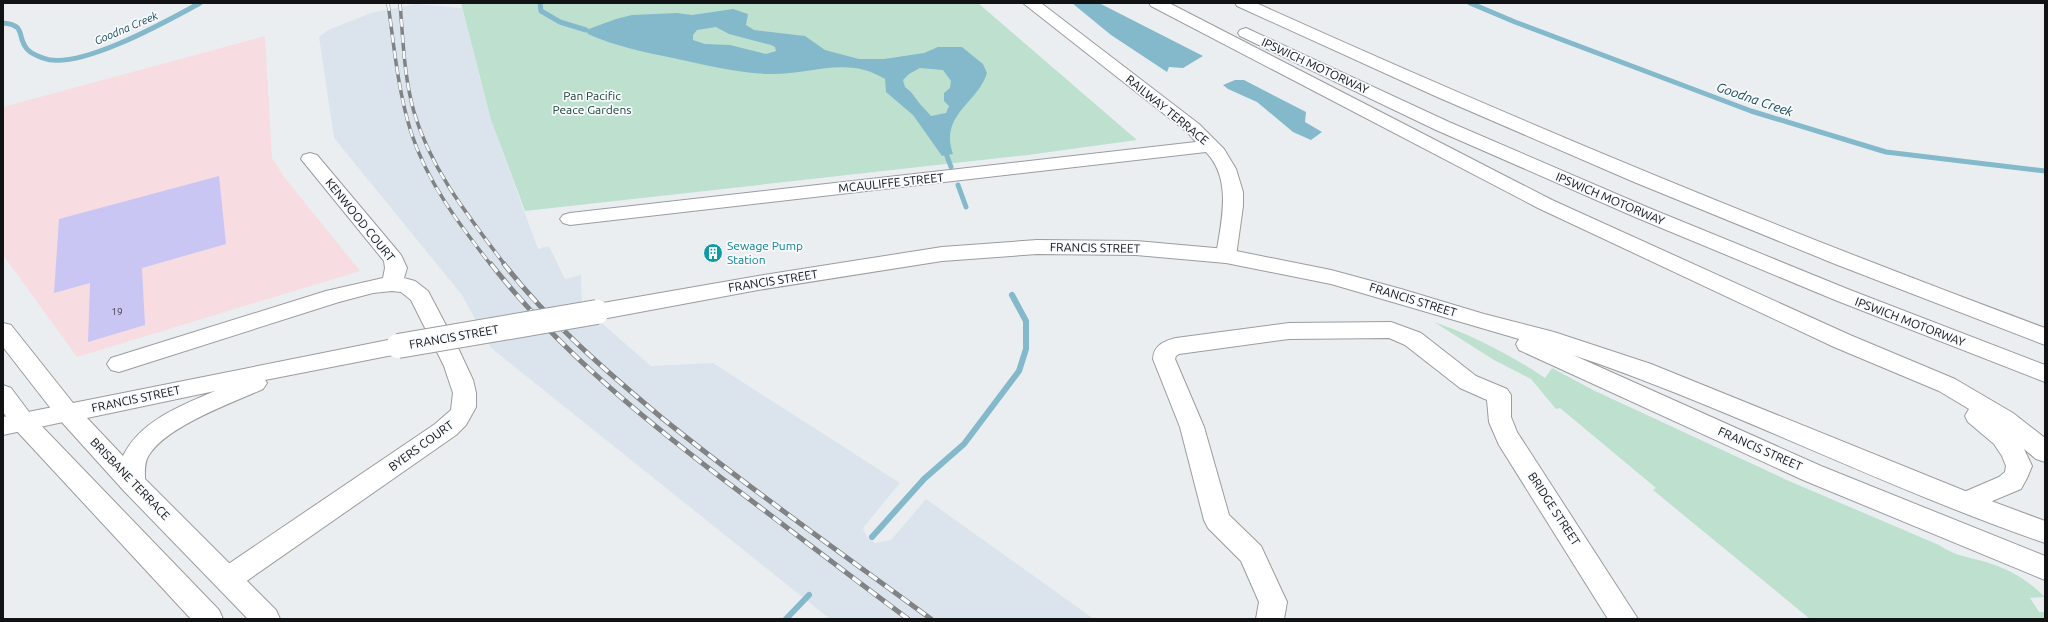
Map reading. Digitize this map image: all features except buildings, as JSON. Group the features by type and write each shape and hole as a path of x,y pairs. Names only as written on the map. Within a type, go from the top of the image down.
{"main road":[{"name":"RAILWAY TERRACE","path":"1031,3 1193,128 1211,146 1226,169 1233,192 1233,206 1226,256"},
{"path":"1157,3 1545,204 1842,341 1897,363 1967,396 2022,432 2045,452"},
{"name":"IPSWICH MOTORWAY","path":"1184,3 1372,93 1595,193 1885,312 2045,374"},
{"path":"1243,3 1458,100 1702,204 1866,269 2045,337"},
{"name":"MCAULIFFE STREET","path":"570,220 1211,146"},
{"name":"KENWOOD COURT","path":"310,159 394,260 396,268 392,284"},
{"name":"FRANCIS STREET","path":"13,424 288,367 398,346 886,262 986,250 1098,246 1226,256 1284,266 1365,285 1480,321 1546,338 1643,370 1966,502 2045,532"},
{"name":"BYERS COURT","path":"119,364 334,296 368,287 392,284 408,286 420,296 463,384 465,403 460,415 444,431 228,580"},
{"name":"FRANCIS STREET","path":"1480,321 1550,355 1812,473 2041,570"},
{"name":"BRIDGE STREET","path":"1270,619 1273,602 1251,554 1217,520 1192,427 1164,359 1166,350 1176,346 1289,331 1391,330 1413,339 1468,382 1499,395 1497,412 1501,425 1508,438 1624,619"},
{"name":"BRISBANE TERRACE","path":"3,331 34,374 68,413 133,484 266,619"},
{"path":"1842,341 1958,403 1981,419 2010,446 2019,466 2014,480 2007,486 1988,492 1966,502"},
{"path":"133,484 132,472 134,460 140,448 152,436 183,417 288,367"},
{"path":"3,394 13,424 209,619"}],"shaded area":[{"path":"416,4 462,8 491,120 538,249 549,246 565,279 581,275 582,304 605,326 651,366 713,363 900,483 863,528 867,537 875,543 891,540 926,499 1094,619 830,619 491,348 462,295 334,138 319,37 328,30 371,13"},
{"path":"265,36 272,158 285,178 360,271 77,357 3,255 3,107"}],"green space":[{"name":"Pan Pacific Peace Gardens","path":"461,3 978,3 1137,140 1028,155 525,211 491,120"},
{"path":"1434,322 1491,346 1519,361 1545,378 1552,368 1593,390 1789,481 1939,545 1956,554 2003,568 2025,580 2045,597 2030,598 2039,612 2045,612 2045,619 1810,619 1653,490 1656,488 1560,408 1556,409 1531,379 1494,360"}],"water":[{"path":"1072,3 1099,3 1203,56 1183,68 1169,67 1167,72 1111,35"},
{"path":"733,9 748,14 746,25 754,30 805,36 825,50 859,59 884,59 924,53 938,47 962,47 983,64 987,73 976,93 955,119 951,129 950,141 953,154 942,156 913,115 886,92 885,79 871,72 857,68 842,67 784,74 733,70 629,48 588,34 586,30 632,15 677,13 692,15","holes":["716,27 729,34 771,45 775,47 776,51 766,54 730,45 705,44 693,40 693,35 697,30","920,68 943,70 951,81 950,88 944,93 944,101 949,106 946,113 931,116 905,87 903,80 909,74"]},
{"path":"1235,80 1244,80 1306,112 1305,122 1322,132 1311,140 1293,132 1257,102 1228,89 1223,85"}],"waterway":[{"name":"Goodna Creek","path":"3,23 15,26 20,32 27,49 35,55 43,58 58,60 78,58 146,32 200,3"},
{"path":"540,3 541,11 560,22 586,30"},
{"name":"Goodna Creek","path":"1470,3 1515,22 1751,111 1886,152 2045,171"},
{"path":"944,148 951,167"},
{"path":"958,185 966,207"},
{"path":"872,537 924,479 964,444 1019,371 1026,349 1026,321 1012,295"},
{"path":"786,619 809,595"}],"railway":[{"path":"388,3 403,101 411,132 418,150 445,202 491,265"},
{"path":"400,3 404,58 408,85 414,112 421,133 430,154 452,192 505,265"},
{"path":"491,264 518,297 548,328 578,358 642,415 710,469 908,619"},
{"path":"504,264 521,285 559,326 599,364 662,418 762,495 931,619"}],"place":[{"name":"Sewage Pump Station","path":"713,253"}]}
